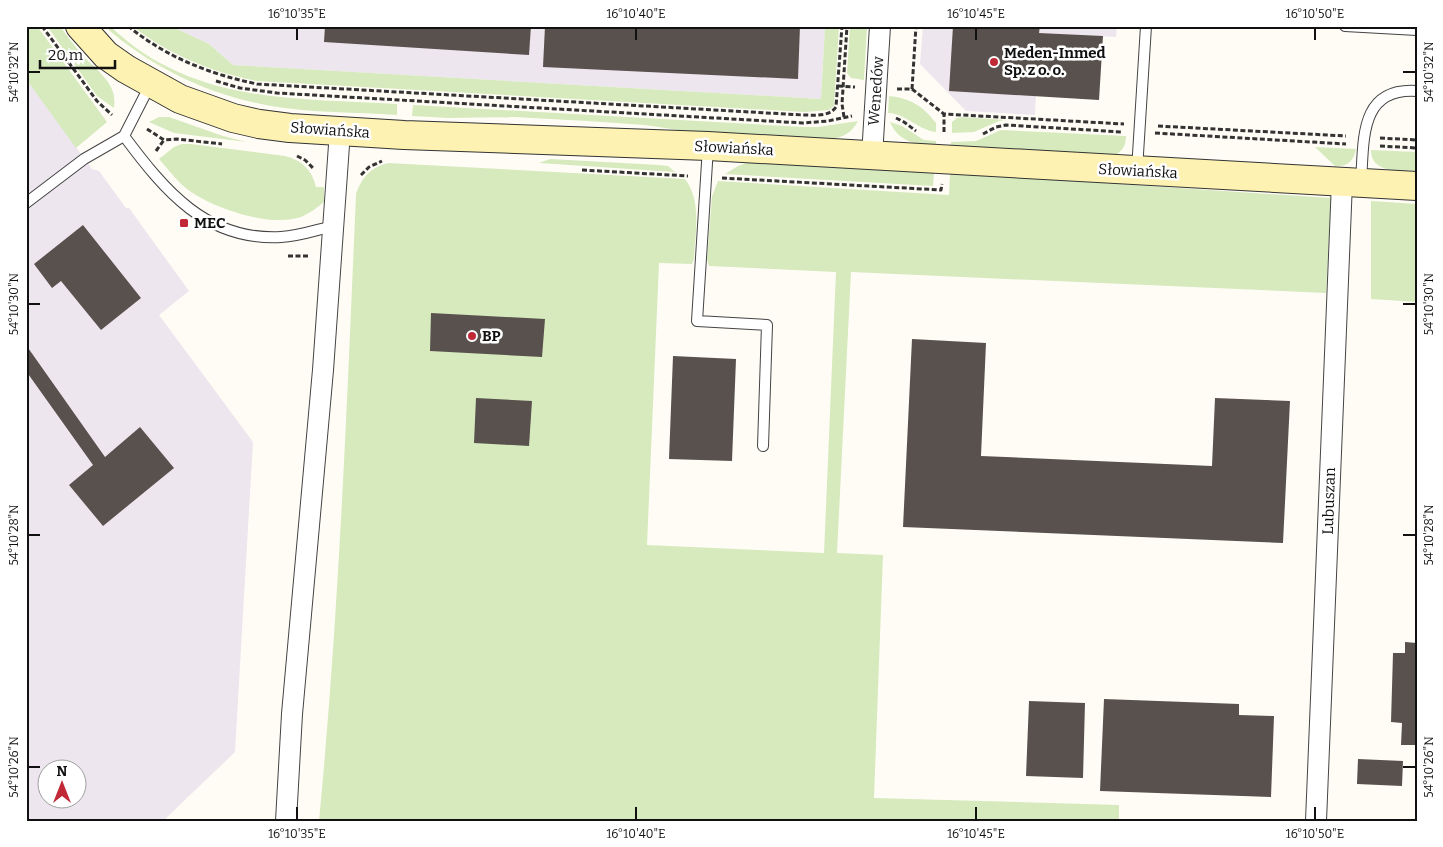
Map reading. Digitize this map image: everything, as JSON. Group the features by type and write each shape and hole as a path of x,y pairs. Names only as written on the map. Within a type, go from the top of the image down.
{"main road":[{"name":"Słowiańska","path":"80,26 106,55 151,84 180,99 233,118 282,127 708,146 1417,186"}],"street":[{"name":"Wenedów","path":"872,156 880,26"},
{"path":"286,821 292,714 323,370 340,131"},
{"name":"Lubuszan","path":"1316,821 1352,182"}],"lane":[{"path":"1137,171 1146,26"},
{"path":"1345,26 1417,30"},
{"path":"26,203 84,159 124,136 140,101 151,84"},
{"path":"1352,182 1368,141 1368,118 1376,104 1388,94 1402,90 1417,91"},
{"path":"124,136 160,183 194,213 222,228 242,233 280,237 300,235 334,226"},
{"path":"708,146 697,320 767,325 763,446"}],"path":[{"path":"42,26 97,101 112,115"},
{"path":"128,26 140,36 175,58 241,81 406,94 817,115 827,114 836,109 842,26"},
{"path":"844,117 842,104 845,86 847,26"},
{"path":"916,26 912,88 944,114 1139,124 1368,141 1417,148"},
{"path":"209,79 256,91 803,123 859,116"},
{"path":"838,86 845,86"},
{"path":"944,114 944,132"},
{"path":"889,118 901,120 919,133"},
{"path":"980,135 1000,125 1127,132"},
{"path":"1150,133 1347,144"},
{"path":"155,154 164,140"},
{"path":"1368,141 1417,140"},
{"path":"357,180 369,167 384,161"},
{"path":"721,178 941,190 942,182"}],"shaded area":[{"path":"171,26 825,26 821,99 233,65 209,44"},
{"name":"Meden-Inmed Sp. z o. o.","path":"923,26 1117,26 1116,37 1039,33 1035,115 966,111 920,64"},
{"path":"26,79 92,169 99,171 126,208 129,208 189,291 159,315 253,442 235,752 163,821 26,821"}],"green space":[{"path":"26,26 37,26 107,122 76,148 26,79"},
{"path":"47,26 60,26 82,55 110,84 113,91 114,108 97,96"},
{"path":"104,26 110,26 141,52 174,70 209,83 245,92 282,97 397,104 397,115 286,108 226,95 182,78 162,67 122,41"},
{"path":"132,26 171,26 209,44 233,65 821,99 825,26 839,26 834,106 829,110 805,112 257,81 223,73 176,54"},
{"path":"850,26 867,26 864,80 851,78 847,73"},
{"path":"889,96 916,104 936,123 936,132 930,131 901,116 888,113"},
{"path":"413,105 803,127 818,127 858,121 847,134 831,140 705,134 645,125 587,121 514,117 449,118 412,116"},
{"path":"159,117 169,117 223,136 247,142 174,133 149,122"},
{"path":"957,118 1006,120 999,121 974,132 952,133 952,122"},
{"path":"890,122 902,126 924,140 936,141 936,146 915,143 903,138"},
{"path":"1001,130 1126,136 1126,139 1122,150 1115,155 951,146 951,142 976,141"},
{"path":"182,144 285,156 296,160 309,171 316,187 324,187 324,202 301,217 288,220 256,218 222,208 182,185 159,159 174,147"},
{"path":"1315,147 1356,149 1354,157 1349,162 1335,166"},
{"path":"1371,150 1417,152 1417,171 1381,167 1372,158"},
{"path":"550,159 659,165 668,166 675,172 539,163"},
{"path":"749,162 934,173 933,186 725,174"},
{"path":"388,163 685,179 694,197 696,207 694,259 692,264 659,263 647,545 824,553 836,272 709,266 707,259 712,196 718,181 949,195 950,173 1331,198 1326,293 851,272 837,553 883,555 874,798 1119,805 1119,821 319,821 337,586 356,194 368,174"},
{"path":"1371,201 1417,204 1417,302 1371,299"}],"building":[{"path":"325,26 531,26 529,55 324,42"},
{"path":"545,26 800,26 798,79 543,67"},
{"path":"953,26 1040,26 1039,33 1103,36 1099,100 949,91"},
{"path":"83,225 141,298 101,330 61,281 52,288 34,264"},
{"path":"431,313 545,319 542,357 430,351"},
{"path":"912,339 986,343 981,456 1212,466 1215,398 1290,401 1283,543 903,527"},
{"path":"26,345 105,457 140,427 174,468 103,526 69,485 93,465 26,371"},
{"path":"673,356 736,359 732,461 669,459"},
{"path":"476,398 532,401 529,446 474,443"},
{"path":"1405,642 1417,643 1417,745 1401,745 1402,723 1391,722 1393,653 1405,653"},
{"path":"1104,699 1239,704 1239,715 1274,716 1271,797 1100,791"},
{"path":"1029,701 1085,703 1083,778 1026,776"},
{"path":"1358,759 1403,761 1402,786 1357,784"}],"place":[{"name":"Meden-Inmed Sp. z o. o.","path":"994,62"},
{"name":"MEC","path":"184,223"},
{"name":"BP","path":"472,336"}]}
